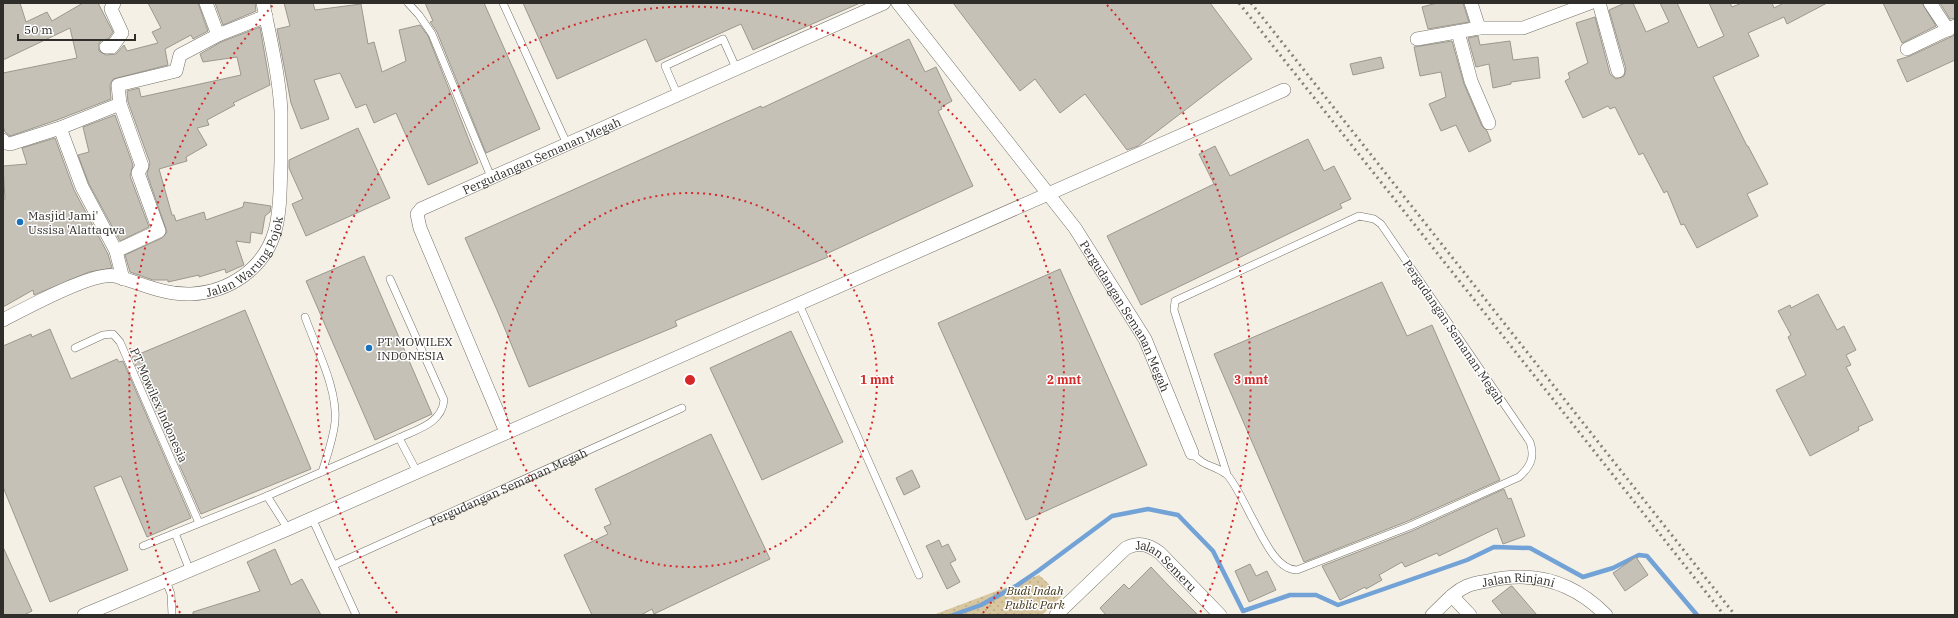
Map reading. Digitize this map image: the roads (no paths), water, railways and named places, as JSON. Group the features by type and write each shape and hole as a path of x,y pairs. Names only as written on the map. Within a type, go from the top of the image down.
{"street":[{"path":"106,47 112,47 122,33 111,9 114,3"},
{"path":"206,3 218,35"},
{"name":"Jalan Warung Pojok","path":"3,320 50,295 97,278 111,276 173,294 192,294 211,292 227,286 245,275 259,262 269,247 275,232 279,209 281,136 278,82 263,3"},
{"name":"Pergudangan Semanan Megah","path":"506,432 417,220 417,214 426,205 737,70 884,3"},
{"name":"Pergudangan Semanan Megah","path":"898,3 1076,228 1145,338 1192,453"},
{"path":"1471,3 1479,28"},
{"path":"1417,39 1479,28 1523,28 1590,3"},
{"path":"1600,3 1618,71"},
{"path":"1907,49 1952,28 1930,3"},
{"path":"116,251 159,231 138,173 142,166 120,104 118,85 176,71 180,54 218,35 266,16"},
{"path":"1458,32 1470,81 1489,123"},
{"path":"84,615 288,529 1284,90"},
{"path":"3,140 10,144 60,128 120,104"},
{"path":"60,128 82,186 116,251 123,279"},
{"name":"Jalan Semeru","path":"1056,615 1126,548 1134,544 1144,544 1152,547 1160,553 1220,615"},
{"name":"Jalan Rinjani","path":"1432,615 1452,596 1468,585 1509,576 1542,579 1571,588 1596,605 1606,615"},
{"path":"1452,596 1470,615"}],"lane":[{"path":"408,3 419,15 432,34 491,177"},
{"path":"503,3 567,144"},
{"path":"678,96 665,66 723,39 737,70"},
{"name":"Pergudangan Semanan Megah","path":"1192,453 1205,465 1227,474 1279,562 1284,568 1297,570 1410,526 1519,477 1526,471 1532,461 1533,451 1530,442 1381,224 1374,219 1359,216 1175,301 1174,310 1227,474"},
{"path":"143,546 322,472 399,438 428,424 438,417 443,408 444,400 390,279"},
{"path":"799,304 919,575"},
{"path":"305,317 331,385 334,403 335,421 332,440 322,472"},
{"name":"PT Mowilex Indonesia","path":"75,348 103,335 113,334 120,342 199,523"},
{"name":"Pergudangan Semanan Megah","path":"334,565 682,408"},
{"path":"399,438 417,472"},
{"path":"267,496 288,529"},
{"path":"312,518 356,615"},
{"path":"175,533 190,571"},
{"path":"166,581 171,594 172,615"}],"waterway":[{"path":"953,615 981,605 1016,586 1112,516 1148,509 1178,515 1213,551 1243,611 1290,595 1316,595 1338,605 1467,560 1494,547 1530,548 1583,577 1613,568 1639,555 1647,556 1697,615"}],"railway":[{"path":"1239,3 1724,615"},
{"path":"1251,3 1735,615"}],"place":[{"name":"Masjid Jami' Ussisa 'Alattaqwa","path":"20,222"},
{"name":"PT MOWILEX INDONESIA","path":"369,348"}],"park label":[{"name":"Budi Indah Public Park","path":"1035,597"}]}
